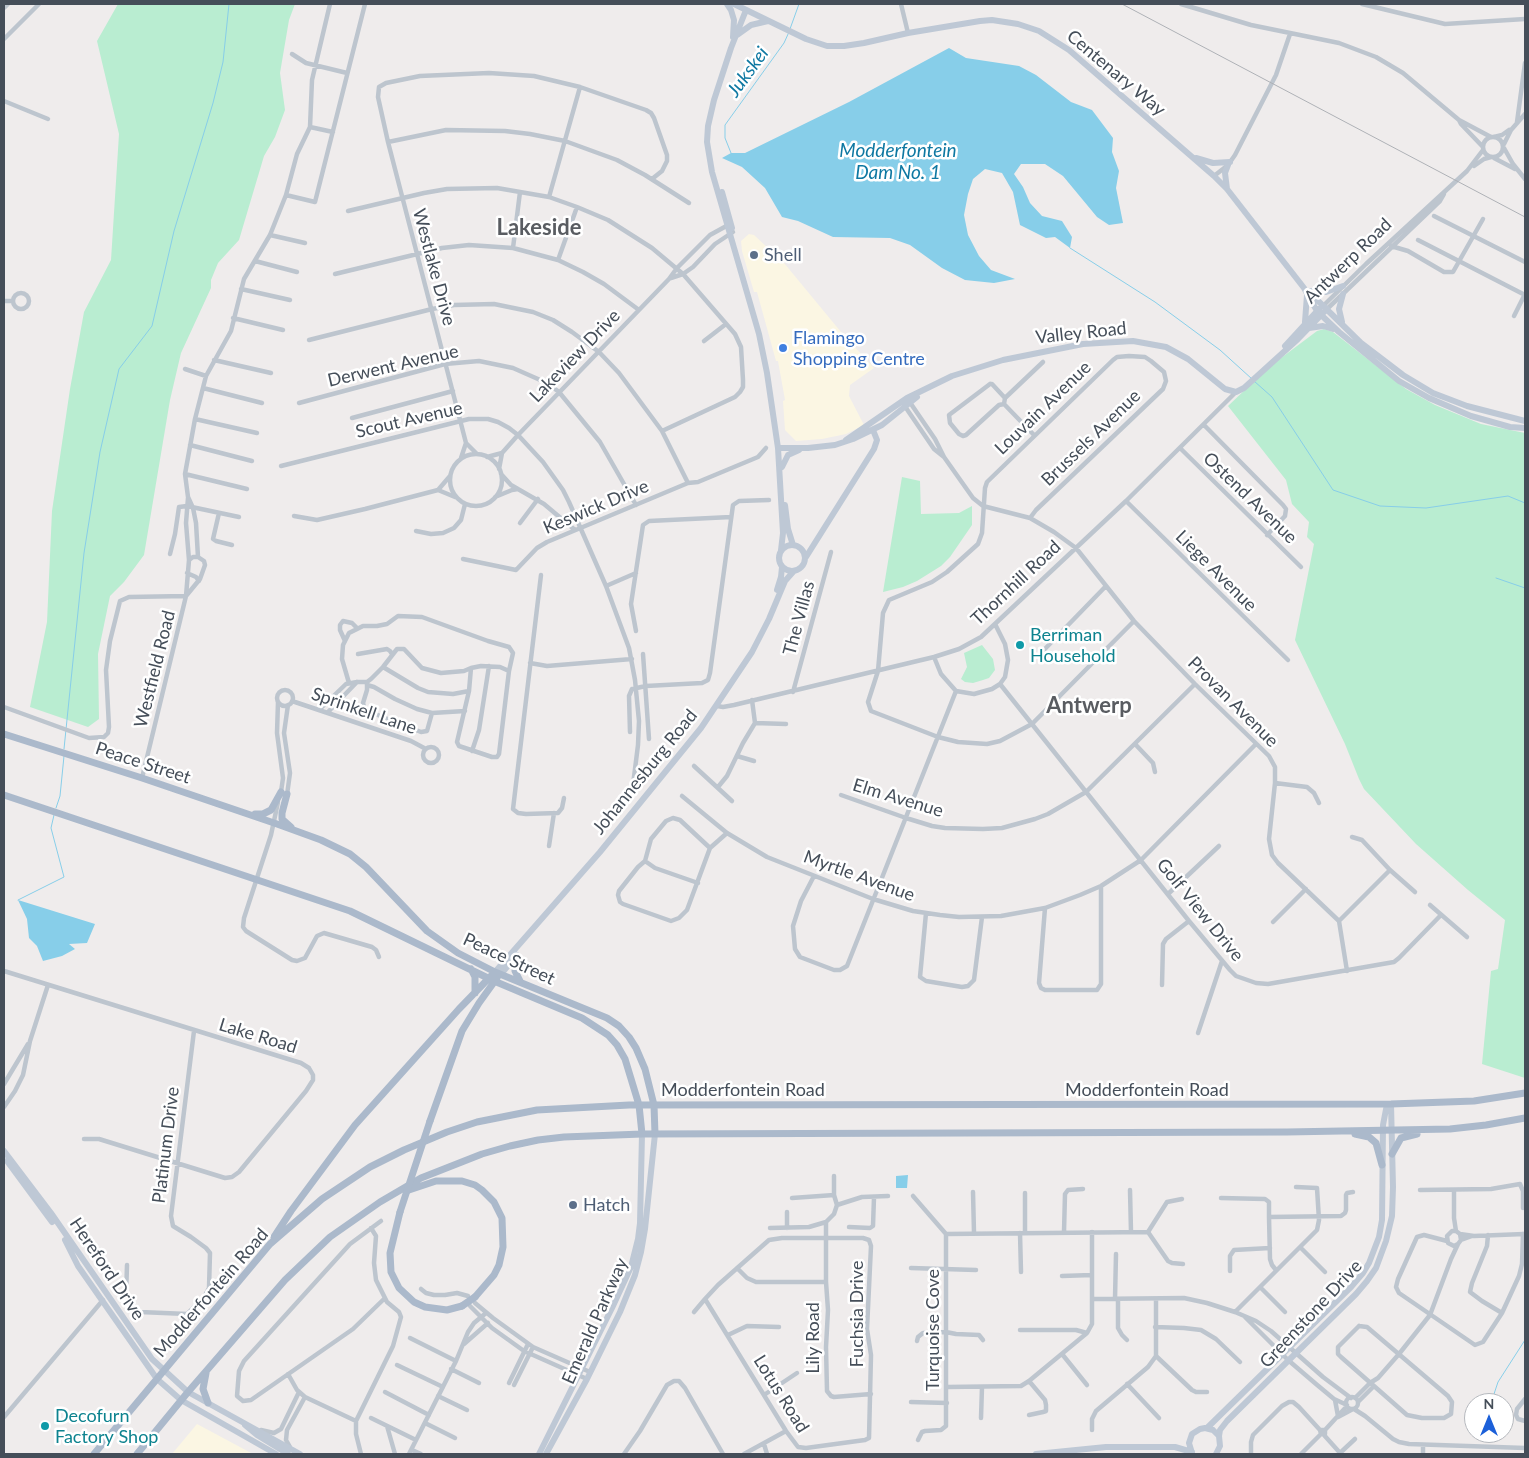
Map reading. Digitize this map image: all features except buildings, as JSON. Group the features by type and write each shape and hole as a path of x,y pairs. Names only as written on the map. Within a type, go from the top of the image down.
{"main road":[{"name":"Peace Street","path":"4,734 142,778 300,832 350,854 366,867 427,931 458,953 498,973 607,1018 619,1026 629,1037 645,1069 654,1104 655,1134"},
{"path":"240,812 265,814 284,793"},
{"path":"284,793 282,819 300,832"},
{"name":"Peace Street","path":"4,795 350,911 491,979 582,1018 608,1035 617,1045 625,1059 639,1105"},
{"path":"516,956 515,971 521,982"},
{"path":"471,969 475,977 474,994"},
{"path":"270,1244 291,1211 343,1139 459,1009 498,973"},
{"path":"380,1202 426,1183 449,1180 475,1185 489,1196 502,1218 503,1248 494,1275 473,1298 447,1310 425,1307 414,1302 399,1288 391,1272 390,1263 391,1245 400,1212 430,1121 462,1031 491,979"},
{"name":"Modderfontein Road","path":"94,1454 270,1244 322,1199 370,1167 404,1150 477,1122 537,1110 654,1104 1389,1104 1465,1102 1525,1092"},
{"path":"639,1105 642,1134"},
{"path":"139,1454 181,1400 285,1280 330,1237 380,1202 421,1178 482,1154 510,1146 564,1137 642,1134 1287,1132 1450,1129 1486,1126 1525,1118"},
{"path":"1392,1154 1398,1142 1405,1136 1450,1129"},
{"path":"1287,1132 1353,1134 1369,1137 1378,1146 1382,1165"},
{"path":"207,1370 203,1389 208,1403"}],"street":[{"path":"4,8 8,4"},
{"path":"4,39 39,4"},
{"path":"198,557 197,532 190,507 185,474 195,419 206,376 231,331 241,289 270,235 286,194 297,154 310,127 310,88 330,4"},
{"path":"286,194 315,202 365,4"},
{"path":"727,4 734,20 731,48"},
{"name":"Centenary Way","path":"734,4 806,39 827,46 844,46 888,39 964,22 992,20 1018,24 1039,31 1069,50 1214,176 1306,291 1319,313 1339,332 1400,381 1429,398 1471,416 1510,427 1525,428"},
{"path":"901,4 908,33"},
{"path":"1181,4 1251,25 1339,43 1376,57 1403,73 1459,120 1501,140 1503,147 1520,173"},
{"path":"1362,4 1445,24 1525,19"},
{"path":"746,10 714,100 708,126 707,142 711,166 721,188 759,334 773,405 782,467 784,518 781,550 778,559 782,567 793,572 801,568 874,449 877,440 873,430"},
{"path":"736,36 751,25 773,23"},
{"path":"1227,190 1225,173 1229,163 1276,75 1290,34"},
{"path":"292,54 306,63 347,73"},
{"path":"1517,122 1524,93 1525,63"},
{"name":"Westlake Drive","path":"466,443 388,142 378,97 379,87 386,83 420,76 489,73 534,76 580,87"},
{"path":"549,197 580,87 646,110 654,118 667,161 662,171 652,179"},
{"path":"4,101 48,118"},
{"path":"1493,157 1500,156 1505,138 1525,114"},
{"path":"1459,120 1486,155 1510,165 1525,178"},
{"path":"310,127 333,132"},
{"path":"388,142 422,134 469,130 530,134 564,141 617,160 652,179 689,203"},
{"path":"1483,149 1484,142 1511,130"},
{"name":"Antwerp Road","path":"1467,171 1483,149"},
{"path":"1192,157 1213,163 1229,163"},
{"name":"Antwerp Road","path":"1248,383 1325,307 1343,286 1437,198 1480,161 1493,157"},
{"path":"1214,176 1229,163"},
{"path":"348,211 439,190 497,188 549,197 577,207 608,220 652,248 683,274 735,334 741,347 743,387 740,392 735,397 662,431"},
{"name":"Antwerp Road","path":"1325,307 1343,294 1440,201 1446,191"},
{"path":"513,248 520,192"},
{"path":"558,260 577,207"},
{"path":"1434,216 1525,262"},
{"path":"1401,237 1402,243 1408,250 1444,272 1453,272 1483,219"},
{"name":"Lakeview Drive","path":"500,471 502,454 518,435 670,279 677,268 710,235 729,224"},
{"name":"Lakeview Drive","path":"670,279 683,274 731,232"},
{"path":"270,235 305,243"},
{"path":"1418,240 1525,295 1514,316"},
{"path":"704,242 712,248"},
{"path":"335,274 418,253 455,246 487,245 513,248 558,260 604,284 639,310"},
{"path":"1391,246 1408,250"},
{"path":"255,261 297,272"},
{"path":"1339,332 1328,327 1306,326 1306,291 1326,292 1343,286"},
{"path":"241,289 290,300"},
{"name":"Centenary Way","path":"1306,291 1362,343 1403,375 1433,393 1474,408 1525,421"},
{"path":"1343,294 1339,310 1343,325"},
{"path":"4,301 13,301"},
{"path":"309,340 432,309 475,303 511,306 553,320 599,352 628,385 662,431 688,483"},
{"path":"233,318 283,330"},
{"path":"704,341 726,324"},
{"name":"Valley Road","path":"906,403 921,392 952,376 1003,360 1060,348 1111,341 1148,343 1171,350 1188,359 1225,389 1236,392"},
{"name":"Louvain Avenue","path":"878,671 883,613 886,603 897,595 932,582 967,556 980,538 987,482 1117,357 1145,357 1159,367 1165,376"},
{"path":"214,360 271,373"},
{"name":"Derwent Avenue","path":"299,402 445,364 480,361 513,368 547,383 559,392 600,442 636,505"},
{"path":"1004,404 1005,398 1042,362"},
{"path":"185,369 206,376"},
{"name":"Brussels Avenue","path":"1030,518 1036,510 1165,386 1165,376"},
{"name":"Thornhill Road","path":"717,706 722,707 792,692 878,671 934,657 970,643 995,624 1126,501 1236,392 1240,391 1248,383"},
{"path":"1004,404 1000,405 964,436 959,434 949,420 949,415 990,384 1005,398"},
{"path":"203,388 262,403"},
{"path":"352,418 453,392"},
{"path":"780,448 808,448 834,445 846,440 906,403"},
{"path":"846,440 873,430 906,403"},
{"path":"906,403 934,449 944,457 973,498 983,506"},
{"path":"1004,404 1034,435"},
{"path":"195,419 257,433"},
{"name":"Scout Avenue","path":"281,466 460,420 488,419 509,428 518,435 542,462 563,490 578,529"},
{"path":"1204,425 1286,509 1286,516 1267,535"},
{"path":"458,499 450,485 450,476 452,469 461,458 466,443 477,454 487,457 494,462 511,485 538,499 578,529 606,586 623,629 632,659 639,734 632,793"},
{"path":"190,445 252,461"},
{"name":"Keswick Drive","path":"463,559 516,570 542,545 688,483 698,482 758,457 766,448"},
{"path":"780,448 784,518 794,545 802,549 806,557"},
{"path":"782,467 788,455 792,452 808,448"},
{"name":"Ostend Avenue","path":"1180,448 1301,567"},
{"path":"461,458 477,454"},
{"path":"487,457 502,454"},
{"path":"495,497 501,486 500,471"},
{"path":"185,474 247,490"},
{"path":"294,516 311,520 323,519 438,490 450,476"},
{"path":"438,490 465,504 481,506 495,497 518,489"},
{"path":"520,523 538,499"},
{"path":"630,732 630,690 646,686 702,683 708,680 733,506 736,502 770,500"},
{"name":"Liege Avenue","path":"1126,501 1288,660"},
{"path":"416,531 431,534 443,533 454,528 461,520 465,504"},
{"path":"170,554 178,508 181,506 240,517"},
{"name":"Provan Avenue","path":"983,506 1030,518 1076,548 1134,621 1273,761 1275,783 1269,839 1272,855 1339,921"},
{"name":"Westfield Road","path":"142,778 186,596 189,560 186,523 190,507"},
{"path":"219,513 213,539 232,545"},
{"path":"636,631 631,604 641,529 645,522 731,516"},
{"path":"802,549 816,542"},
{"path":"781,550 794,545"},
{"path":"188,548 192,546 198,547"},
{"name":"The Villas","path":"792,692 831,552"},
{"path":"187,574 196,577 199,581 205,565 202,559 198,557 193,557 189,560"},
{"name":"Johannesburg Road","path":"737,673 772,604 779,584 782,567"},
{"name":"Johannesburg Road","path":"498,973 689,745 717,706 760,638 787,577 793,572"},
{"path":"606,586 636,573"},
{"path":"541,575 513,809 518,813 526,814 554,813 561,811 564,798"},
{"name":"Westfield Road","path":"186,596 199,581"},
{"path":"1040,654 1106,586"},
{"path":"4,707 89,738 104,738 109,728 106,670 110,641 120,601 129,597 186,596"},
{"path":"349,684 342,659 345,641 349,633 357,628 387,624 398,616 422,617 509,647 513,653 498,757 472,751 459,746 457,742 469,691 471,668"},
{"path":"345,641 340,630 340,625 343,621 352,623 357,628"},
{"path":"878,671 868,699 871,711 938,737 966,743 987,744 1000,741 1032,724 1134,621"},
{"path":"934,657 941,674 956,691 974,694 992,689 1000,684 1005,677 1008,660 1005,644 995,624"},
{"path":"358,654 387,649 392,654"},
{"path":"432,713 427,731 421,732 365,710 363,703 367,683 383,668 397,649 404,649 422,668 435,672 453,673 489,666 500,667 509,671"},
{"path":"643,654 649,739"},
{"path":"530,663 547,666 632,659"},
{"path":"472,751 479,730 489,666"},
{"path":"383,668 428,692 453,694 469,691"},
{"path":"328,712 357,682"},
{"path":"320,709 340,690 349,684 357,682 367,683 406,705 432,713 465,711"},
{"name":"Golf View Drive","path":"1000,684 1189,921 1236,976 1262,984 1394,962 1441,915"},
{"name":"Elm Avenue","path":"841,795 932,826 957,829 1002,828 1048,814 1086,792 1195,684"},
{"path":"285,690 292,693 290,703 283,706 278,702 278,693 285,690"},
{"path":"814,876 801,901 793,926 795,949 800,958 834,970 844,969 847,966 956,691"},
{"path":"718,787 727,776 756,723 752,700"},
{"name":"Sprinkell Lane","path":"278,702 277,733 284,793"},
{"name":"Sprinkell Lane","path":"275,824 290,773 284,733 290,703 320,709 411,741 426,749"},
{"path":"756,723 786,724"},
{"path":"1135,744 1153,763 1155,772"},
{"name":"Myrtle Avenue","path":"682,796 727,833 767,857 814,876 873,899 926,913 959,917 982,917 1014,914 1044,908 1101,886 1141,860 1256,744"},
{"path":"737,756 754,761"},
{"path":"694,766 732,801"},
{"path":"1275,783 1307,786 1320,803"},
{"path":"549,846 554,813"},
{"path":"710,848 680,820 677,818 670,819 653,835 645,861 619,891 618,898 623,904 671,921 675,920 687,910 710,848 727,833"},
{"path":"275,824 243,922 246,931 288,958 297,961 305,958 317,936 324,933 372,946 379,957"},
{"path":"1352,837 1362,840 1390,870 1415,892"},
{"path":"1168,894 1219,846"},
{"path":"645,861 655,868 698,883"},
{"path":"1347,971 1339,921 1390,870"},
{"path":"1044,908 1039,983 1041,988 1045,990 1097,990 1101,984 1101,886"},
{"name":"Johannesburg Road","path":"498,973 516,956 561,900 569,887"},
{"path":"1273,922 1306,889"},
{"path":"1430,905 1468,937"},
{"path":"926,913 920,977 926,981 962,987 968,986 974,980 982,917"},
{"path":"1162,984 1163,944 1166,939 1189,921"},
{"path":"1198,1033 1222,960"},
{"name":"Lake Road","path":"4,970 301,1063 309,1068 313,1075 313,1080 306,1091 235,1175 225,1178 99,1139 84,1139"},
{"path":"4,1107 23,1075 30,1041 48,985"},
{"name":"Platinum Drive","path":"127,1265 126,1297 131,1305 140,1312 187,1314 208,1291 210,1253 192,1237 173,1226 171,1220 194,1030"},
{"path":"4,1084 30,1041"},
{"name":"Greenstone Drive","path":"1175,1447 1190,1439 1195,1431 1200,1428 1208,1428 1351,1287 1369,1263 1379,1237 1382,1220 1382,1130 1389,1104"},
{"name":"Greenstone Drive","path":"1219,1436 1220,1430 1227,1421 1368,1281 1376,1268 1386,1241 1392,1216 1394,1187 1389,1104"},
{"name":"Emerald Parkway","path":"539,1454 624,1282 635,1254 640,1223 642,1134"},
{"name":"Emerald Parkway","path":"546,1454 587,1379 620,1312 639,1263 645,1229 655,1134"},
{"name":"Hereford Drive","path":"4,1151 51,1213 157,1379 181,1400 276,1454"},
{"name":"Hereford Drive","path":"4,1157 64,1238 78,1266 152,1359 188,1392 257,1429 290,1452 300,1454"},
{"path":"770,1228 809,1227 826,1222 834,1214 837,1204 834,1195 834,1176"},
{"path":"1420,1190 1491,1189 1520,1184 1523,1191 1523,1208"},
{"path":"1235,1312 1316,1230 1318,1216 1317,1188 1296,1187"},
{"path":"1064,1232 1064,1194 1068,1190 1083,1189"},
{"path":"1130,1190 1131,1232"},
{"path":"1300,1454 1338,1417 1347,1406 1347,1401 1355,1400 1372,1385 1400,1354 1430,1315 1451,1259 1460,1242 1454,1218 1454,1190"},
{"path":"973,1192 974,1233"},
{"path":"1269,1217 1343,1215 1346,1210 1346,1195 1347,1193 1354,1192"},
{"path":"1021,1272 1025,1193"},
{"path":"792,1198 834,1195"},
{"path":"837,1204 874,1196 888,1196"},
{"path":"849,1228 873,1226 874,1196"},
{"path":"913,1196 946,1234 1148,1232"},
{"path":"1221,1198 1267,1200 1269,1202 1271,1262 1276,1270"},
{"path":"1148,1232 1167,1202 1182,1199"},
{"path":"787,1212 787,1228"},
{"path":"1447,1240 1454,1218"},
{"path":"381,1220 350,1244 244,1361 239,1371 237,1396 243,1401 251,1400 359,1324 385,1298"},
{"name":"Lily Road","path":"826,1222 827,1391 830,1396 834,1397 871,1394"},
{"path":"361,1454 356,1434 356,1421 393,1346 401,1314 385,1298 378,1286 374,1269 376,1236 371,1228"},
{"path":"947,1387 1016,1387 1029,1381 1087,1333 1092,1324 1092,1232"},
{"path":"1148,1232 1168,1261 1183,1264"},
{"path":"1435,1237 1458,1232 1474,1236 1524,1234 1522,1269 1502,1313 1483,1342 1475,1345 1400,1293 1396,1287 1396,1283 1417,1237 1424,1235 1447,1240 1452,1245 1451,1259"},
{"name":"Turquoise Cove","path":"918,1440 924,1431 941,1430 946,1426 946,1234"},
{"path":"1488,1235 1485,1251 1472,1282 1470,1292 1502,1313"},
{"path":"1452,1245 1474,1236"},
{"name":"Fuchsia Drive","path":"694,1312 737,1268 769,1240 782,1238 863,1238 870,1243 867,1329 870,1355 870,1436 868,1440 864,1440"},
{"path":"1300,1247 1325,1272"},
{"path":"1230,1271 1230,1256 1234,1250 1270,1248"},
{"path":"1116,1254 1118,1328 1127,1340"},
{"path":"737,1268 747,1278 756,1282 826,1282"},
{"path":"911,1268 976,1270"},
{"path":"1062,1276 1092,1275"},
{"path":"1260,1287 1285,1312"},
{"path":"421,1289 426,1293 434,1295 457,1292 473,1298 486,1313 528,1344 590,1372"},
{"path":"457,1292 465,1303 487,1324 524,1351 587,1379"},
{"path":"4,1417 105,1298"},
{"name":"Lotus Road","path":"705,1299 786,1431 796,1444 802,1448 864,1440"},
{"path":"1092,1299 1195,1300 1235,1312 1256,1321 1342,1392 1355,1400 1366,1416"},
{"path":"1092,1430 1093,1415 1148,1367 1156,1356 1156,1299"},
{"path":"421,1454 410,1452 471,1327 486,1313"},
{"path":"1244,1316 1288,1360 1334,1399 1366,1416 1399,1442 1423,1445 1525,1448"},
{"path":"464,1344 493,1318"},
{"path":"728,1335 747,1326 779,1327"},
{"path":"1359,1326 1367,1327 1400,1354 1451,1399 1451,1414 1444,1418 1412,1417 1407,1415 1338,1354 1338,1347 1359,1326"},
{"path":"1155,1327 1201,1330 1216,1339 1240,1362"},
{"path":"1020,1330 1076,1330 1087,1333"},
{"path":"917,1341 920,1334 946,1332 978,1335 983,1340"},
{"path":"410,1338 456,1360"},
{"path":"528,1344 512,1384 533,1347"},
{"path":"1062,1354 1087,1384"},
{"path":"1156,1356 1192,1390 1207,1392"},
{"path":"397,1365 443,1387"},
{"path":"451,1369 479,1382"},
{"path":"764,1394 797,1373"},
{"path":"288,1374 299,1392 305,1397 356,1421"},
{"path":"624,1454 667,1385 674,1381 679,1382 685,1388 723,1454"},
{"path":"1029,1381 1045,1400 1046,1406 1046,1411 1029,1415"},
{"path":"1127,1384 1159,1418"},
{"path":"980,1418 982,1387"},
{"path":"257,1429 274,1433 281,1429 299,1392"},
{"path":"385,1392 429,1415"},
{"path":"438,1396 467,1410"},
{"path":"290,1452 286,1433 305,1397"},
{"path":"1525,1398 1517,1409 1516,1415 1520,1420 1525,1421"},
{"path":"1334,1399 1338,1417"},
{"path":"1338,1417 1353,1409 1355,1400"},
{"path":"911,1402 947,1403"},
{"path":"1251,1454 1253,1435 1282,1406 1289,1402 1293,1402 1299,1407 1341,1454 1355,1439"},
{"path":"371,1418 416,1440"},
{"path":"241,1420 257,1435 290,1452"},
{"path":"425,1423 456,1438"},
{"path":"387,1426 395,1454"},
{"path":"1208,1428 1219,1436 1220,1446 1216,1454"},
{"path":"744,1454 754,1452 786,1431"},
{"path":"1190,1439 1189,1443 1192,1453"},
{"path":"764,1444 767,1454"},
{"path":"1423,1445 1423,1454"},
{"path":"1036,1454 1093,1448 1175,1447 1192,1453"}],"shaded area":[{"path":"749,234 754,235 784,263 841,332 874,368 850,385 849,396 864,425 846,434 822,439 796,441 785,430 783,401 785,400 778,361 776,361 757,292 754,292 742,251 741,241"},
{"path":"197,1424 253,1454 172,1454"}],"green space":[{"path":"118,4 295,4 289,20 280,73 285,110 275,137 264,156 239,240 218,263 211,280 211,288 181,353 170,400 144,555 124,582 110,596 98,654 99,719 88,727 30,707 47,622 52,511 70,389 84,312 111,260 119,134 97,41"},
{"path":"1324,329 1333,332 1406,389 1435,405 1481,424 1525,433 1525,1078 1482,1064 1491,971 1498,969 1505,920 1416,844 1364,789 1345,744 1295,640 1314,544 1307,537 1309,522 1292,504 1286,480 1228,406 1269,367 1317,331"},
{"path":"902,477 920,481 921,514 959,513 972,506 972,525 950,557 941,566 917,581 883,592"},
{"path":"982,645 993,659 995,670 989,678 973,683 965,682 961,679 967,667 964,653"}],"water":[{"name":"Modderfontein Dam No. 1","path":"949,48 966,58 1019,66 1036,75 1071,102 1092,110 1113,138 1112,152 1119,171 1116,188 1123,223 1109,225 1097,217 1063,176 1045,164 1021,164 1014,174 1023,187 1030,203 1042,216 1062,221 1072,237 1070,248 1055,237 1046,238 1020,225 1013,192 1002,173 985,169 973,179 968,194 964,215 968,235 979,256 991,270 1015,279 994,283 965,280 942,268 910,245 890,238 833,237 798,221 782,217 765,188 742,167 722,158 731,153 745,153 849,102"},
{"path":"18,900 95,924 87,943 69,944 75,949 62,956 43,961 37,946 29,938 27,919"},
{"path":"908,1175 907,1188 896,1188 896,1176"}],"waterway":[{"path":"64,749 84,553 100,452 119,369 152,326 174,231 213,103 223,62 229,4"},
{"name":"Jukskei","path":"790,29 799,4"},
{"name":"Jukskei","path":"731,153 725,138 725,125 784,43 789,32"},
{"path":"1070,248 1155,302 1220,350 1252,379"},
{"path":"1254,381 1272,397 1333,490 1380,506 1426,508 1508,496 1525,503"},
{"path":"1496,578 1525,588"},
{"path":"56,808 60,796 64,756"},
{"path":"18,900 64,877 51,828 54,815"},
{"path":"1494,1393 1498,1382 1525,1340"}],"railway":[{"path":"1122,4 1525,217"}],"place":[{"name":"Shell","path":"754,255"},
{"name":"Flamingo Shopping Centre","path":"783,348"},
{"name":"Berriman Household","path":"1020,645"},
{"name":"Hatch","path":"573,1205"},
{"name":"Decofurn Factory Shop","path":"45,1426"}],"district":[{"name":"Lakeside","path":"539,228"},
{"name":"Antwerp","path":"1089,706"}]}
